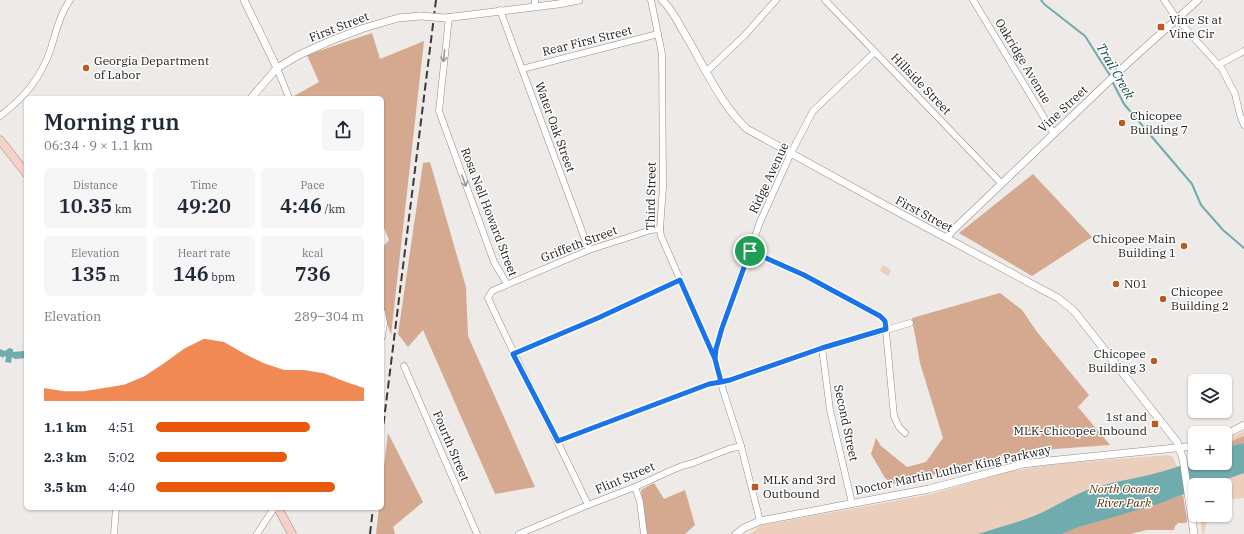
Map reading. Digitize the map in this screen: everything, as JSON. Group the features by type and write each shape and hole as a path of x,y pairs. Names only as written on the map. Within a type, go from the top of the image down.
{"main road":[{"path":"0,140 24,170"},
{"path":"279,510 292,534"}],"street":[{"path":"0,116 36,81 45,65 59,23 70,0"},
{"path":"244,0 289,96"},
{"name":"First Street","path":"277,68 310,50 360,29 398,18 421,16 447,18 535,3 579,0"},
{"name":"Third Street","path":"651,0 662,54 663,187 660,229 662,241 715,359 741,446 760,521"},
{"name":"First Street","path":"662,0 682,28 726,104 737,120 756,134 1065,303 1074,311 1177,442 1183,459 1194,534"},
{"path":"707,71 745,35 776,0"},
{"name":"Hillside Street","path":"825,0 1000,183"},
{"name":"Oakridge Avenue","path":"974,0 1054,134"},
{"path":"1164,0 1177,19 1218,64 1235,94 1244,125"},
{"name":"Vine Street","path":"947,238 952,230 1000,183 1198,0"},
{"name":"Water Oak Street","path":"500,10 589,250"},
{"name":"Rosa Nell Howard Street","path":"447,18 438,112 494,262 507,284 492,291 488,298 513,354 558,441 588,505"},
{"name":"Rear First Street","path":"522,69 658,34"},
{"path":"1218,64 1244,51"},
{"name":"Ridge Avenue","path":"715,359 716,349 722,328 760,222 792,153 814,111 875,52"},
{"path":"253,96 277,68"},
{"name":"Griffeth Street","path":"507,284 589,250 651,230 660,229"},
{"path":"750,251 804,275 880,316 885,321 894,416 899,427 905,433"},
{"path":"513,354 598,318 680,280"},
{"path":"558,441 709,384 730,380 822,348 910,323"},
{"name":"Second Street","path":"822,348 830,410 852,503"},
{"name":"Fourth Street","path":"404,366 477,534"},
{"path":"1232,431 1244,425"},
{"name":"Flint Street","path":"519,534 635,487 682,466 741,446"},
{"name":"Doctor Martin Luther King Parkway","path":"736,534 744,528 760,521 929,489 1023,464 1188,447"},
{"path":"635,487 640,502 644,534"},
{"path":"114,534 116,510"},
{"path":"257,534 273,510"}],"green space":[{"path":"883,265 891,270 888,276 880,271"},
{"path":"1244,431 1244,498 1232,499 1232,478 1192,478 1191,470 1232,470 1232,437"},
{"name":"North Oconee River Park","path":"1168,455 1173,457 1179,471 1187,520 1186,523 1178,523 1174,530 1146,530 1128,534 750,534 762,525 927,495 1011,471 1056,464"},
{"path":"1201,522 1207,522 1204,534 1202,533"}],"shaded area":[{"path":"372,33 380,59 424,41 391,335 384,314 384,246 389,240 384,228 384,96 294,96 319,82 307,55"},
{"path":"430,162 466,287 468,336 535,487 495,494 423,330 408,347 398,334 423,163"},
{"path":"1033,174 1092,237 1032,276 959,233"},
{"path":"1000,293 1022,310 1037,332 1089,395 1078,407 1110,445 1055,449 995,458 919,479 892,484 885,478 871,454 876,438 881,446 907,467 926,462 943,438 920,363 912,318"},
{"path":"388,433 423,502 393,527 395,534 376,534 379,510 384,510 384,466"},
{"path":"1244,436 1244,443 1232,446 1232,441"},
{"path":"654,483 664,499 685,490 695,525 685,534 646,534 641,490"},
{"path":"1183,495 1187,521 1186,523 1178,523 1174,530 1146,530 1131,534 1062,534 1092,523"}],"water":[{"path":"9,348 13,349 13,352 24,351 24,358 15,359 12,357 11,363 5,362 6,357 4,356 3,358 0,356 0,349 5,351"},
{"path":"1244,443 1244,473 1230,478 1188,478 1188,493 1158,504 1079,527 1062,534 978,534 1033,516 1090,489 1157,473 1188,462 1188,470 1232,470 1232,446"}],"waterway":[{"name":"Trail Creek","path":"1041,0 1085,36 1111,77"},
{"name":"Trail Creek","path":"1112,81 1124,104 1192,184 1201,205 1223,230 1244,248"}],"railway":[{"path":"384,420 436,0"},
{"path":"370,534 373,510"}],"place":[{"name":"Vine St at Vine Cir","path":"1161,27"},
{"name":"Georgia Department of Labor","path":"86,68"},
{"name":"Chicopee Building 7","path":"1122,123"},
{"name":"Chicopee Main Building 1","path":"1184,246"},
{"name":"N01","path":"1116,284"},
{"name":"Chicopee Building 2","path":"1163,299"},
{"name":"Chicopee Building 3","path":"1154,361"},
{"name":"1st and MLK-Chicopee Inbound","path":"1155,424"},
{"name":"MLK and 3rd Outbound","path":"755,487"}],"route":[{"path":"750,251 722,328 716,349 715,359 721,382 709,384 558,441 513,354 598,318 680,280 715,359 721,382 822,348 886,329 885,321 880,316 804,275 750,251"}]}
